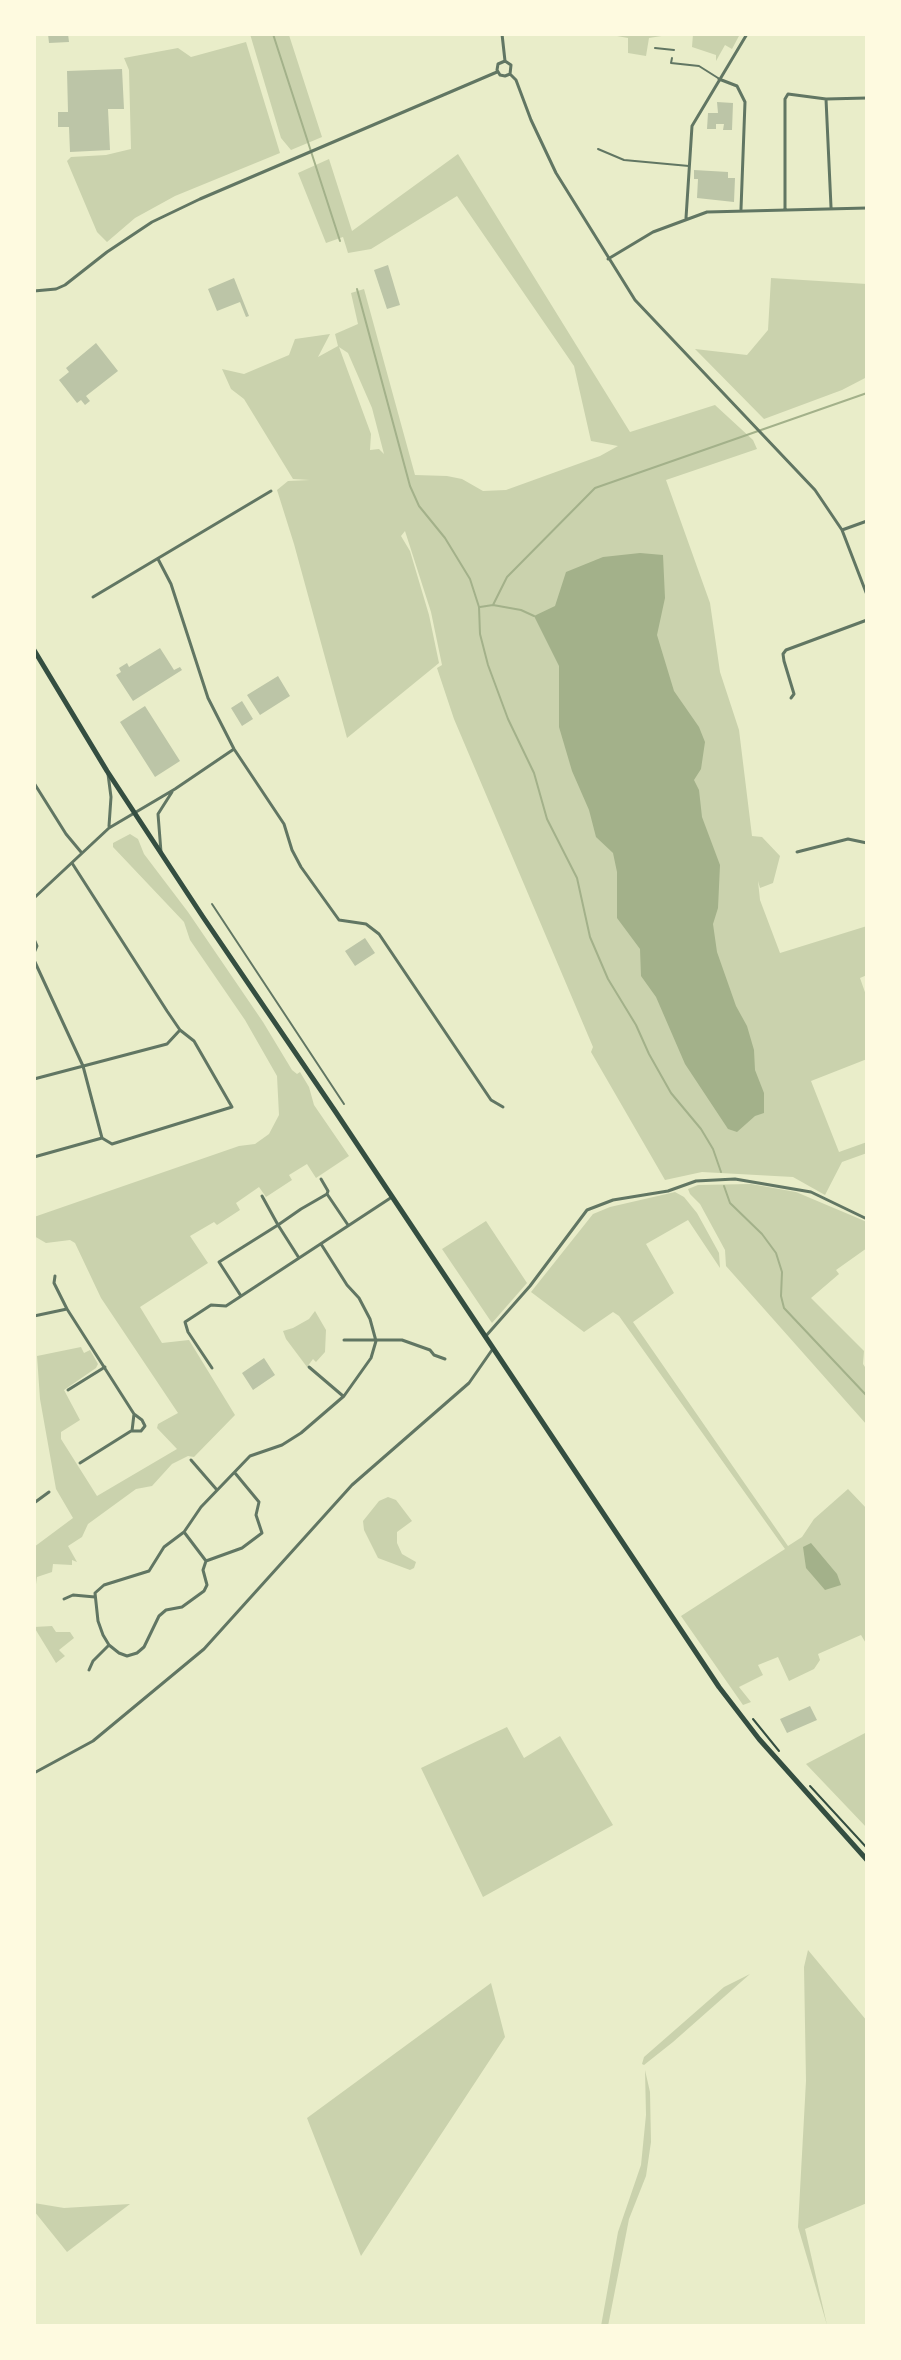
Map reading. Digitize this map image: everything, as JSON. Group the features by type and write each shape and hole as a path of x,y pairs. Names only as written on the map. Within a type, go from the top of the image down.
{"main road":[{"path":"34,650 107,771 719,1687 766,1748 867,1860"}],"street":[{"path":"502,34 505,61 512,67 510,74"},
{"path":"686,218 692,126 747,34"},
{"path":"497,72 498,64 505,61"},
{"path":"497,72 503,76 510,74"},
{"path":"34,291 56,289 152,222 497,72"},
{"path":"510,74 516,80 556,173 642,309 810,484 842,530 867,595"},
{"path":"719,79 737,86 745,102 741,210"},
{"path":"785,209 785,99 788,94 826,99 867,98"},
{"path":"826,99 831,208"},
{"path":"608,259 653,232 707,212 867,208"},
{"path":"93,597 271,491"},
{"path":"842,530 867,521"},
{"path":"158,559 171,584 208,698 234,749 284,824 292,850 333,914 347,922 373,927 379,934 491,1100 503,1107"},
{"path":"791,698 794,694 783,654 786,650 867,620"},
{"path":"34,898 109,828 234,749"},
{"path":"107,771 111,797 109,828"},
{"path":"34,783 66,834 82,852"},
{"path":"162,853 158,814 175,789"},
{"path":"797,852 848,839 867,843"},
{"path":"34,960 83,1066 102,1138 112,1144 232,1107 194,1041 180,1030 72,863"},
{"path":"34,939 37,946 34,953"},
{"path":"34,1079 167,1044 180,1030"},
{"path":"34,1157 102,1138"},
{"path":"321,1179 327,1194 348,1225"},
{"path":"485,1337 530,1286 587,1210 613,1200 668,1191 696,1181 735,1179 811,1192 867,1219"},
{"path":"241,1296 219,1262 327,1194"},
{"path":"262,1196 299,1258"},
{"path":"212,1368 188,1332 185,1322 211,1305 226,1306 392,1197"},
{"path":"206,1561 203,1570 207,1585 204,1591 182,1607 166,1610 159,1616 144,1647 127,1656 109,1645 98,1621 95,1597 104,1585 149,1571 164,1547 184,1532 217,1490 250,1456 282,1445 301,1433 344,1396 371,1358 376,1341 370,1319 321,1244"},
{"path":"55,1276 54,1283 67,1309 134,1414 145,1426 80,1463"},
{"path":"34,1316 67,1309"},
{"path":"344,1340 402,1340 445,1359"},
{"path":"34,1773 93,1741 204,1649 352,1485 469,1383 493,1348"},
{"path":"68,1390 105,1367"},
{"path":"309,1367 344,1396"},
{"path":"132,1431 134,1414"},
{"path":"191,1460 217,1490"},
{"path":"206,1561 248,1545 262,1533 256,1515 259,1502 235,1473"},
{"path":"34,1503 49,1492"},
{"path":"184,1532 206,1561"},
{"path":"64,1599 73,1595 95,1597"},
{"path":"89,1670 93,1661 109,1645"}],"lane":[{"path":"655,48 674,50"},
{"path":"672,58 671,63 699,66 719,79"},
{"path":"598,149 624,160 689,166"},
{"path":"212,904 344,1104"}],"path":[{"path":"753,1719 787,1760"},
{"path":"807,1782 867,1848"}],"shaded area":[{"path":"250,34 291,34 322,137 291,150 281,138"},
{"path":"618,34 674,34 649,38 646,56 628,53 628,38"},
{"path":"693,34 740,34 732,49 725,45 716,61 716,55 692,47"},
{"path":"246,42 280,153 175,196 135,218 107,242 97,232 67,161 71,157 106,155 131,149 129,70 124,58 178,48 191,57"},
{"path":"458,154 630,432 715,405 753,440 757,449 666,480 710,603 720,672 739,730 752,836 762,837 780,856 773,883 760,888 758,881 760,900 780,953 867,926 867,975 860,978 867,998 867,1059 811,1081 839,1152 867,1142 867,1153 842,1162 825,1195 793,1177 702,1172 665,1180 591,1052 593,1047 454,719 437,668 442,665 431,612 405,531 401,536 410,551 439,663 347,738 277,490 288,481 310,480 293,479 244,399 231,389 222,369 244,374 289,355 295,339 330,334 318,357 338,346 335,334 358,324 351,293 364,289 415,475 462,479 483,491 506,490 600,456 618,446 591,441 574,366 457,196 371,249 348,253 343,237 326,243 298,173 329,159 352,231","holes":["339,347 348,353 372,408 384,454 379,449 370,450 371,434"]},
{"path":"771,278 867,284 867,377 842,390 764,419 695,349 747,355 768,330"},
{"path":"640,553 663,555 665,598 657,635 674,691 699,727 705,742 701,769 694,780 699,790 702,817 720,865 718,908 713,924 717,952 736,1006 747,1026 754,1050 755,1070 764,1093 764,1113 755,1116 737,1132 728,1129 685,1064 656,997 641,976 640,949 617,918 617,872 613,853 596,837 589,810 572,771 559,727 559,666 534,616 555,606 566,572 603,557"},
{"path":"130,834 138,839 144,854 188,912 292,1070 297,1074 300,1072 309,1087 314,1105 349,1156 316,1178 307,1164 289,1175 292,1180 266,1197 259,1187 236,1203 240,1210 217,1225 214,1222 190,1236 208,1263 140,1307 162,1343 189,1340 235,1415 194,1457 188,1456 172,1464 152,1486 136,1489 88,1524 82,1537 68,1546 77,1562 72,1560 72,1565 53,1564 52,1572 37,1577 34,1599 34,1547 73,1518 56,1489 40,1399 37,1356 81,1347 84,1353 90,1350 98,1364 64,1390 80,1420 61,1432 61,1439 97,1496 177,1449 157,1428 158,1424 178,1413 101,1298 75,1243 70,1240 46,1243 34,1236 34,1217 239,1146 255,1144 269,1134 279,1115 277,1076 245,1020 190,940 184,922 113,847 113,843"},
{"path":"751,1184 796,1192 867,1222 867,1248 836,1270 839,1274 811,1298 864,1351 867,1425 726,1266 725,1250 700,1204 688,1189 698,1185"},
{"path":"675,1192 684,1197 697,1213 719,1253 720,1268 688,1220 646,1244 674,1293 633,1322 788,1546 802,1537 814,1519 848,1489 867,1509 867,1645 861,1635 818,1654 820,1660 814,1669 789,1681 778,1657 758,1665 763,1675 739,1687 751,1702 743,1705 681,1616 785,1549 619,1316 613,1312 584,1332 531,1292 593,1214"},
{"path":"486,1221 527,1283 492,1323 442,1249"},
{"path":"315,1311 326,1330 325,1352 307,1367 283,1331 309,1319"},
{"path":"388,1497 396,1500 412,1521 397,1532 397,1543 402,1554 416,1562 410,1570 378,1558 364,1530 363,1521 379,1501"},
{"path":"811,1543 837,1574 841,1585 825,1590 806,1568 803,1547"},
{"path":"52,1626 56,1632 70,1632 74,1638 59,1650 65,1656 56,1663 34,1627"},
{"path":"507,1727 524,1758 560,1736 613,1825 483,1897 421,1768"},
{"path":"867,1732 867,1828 806,1764"},
{"path":"808,1950 867,2021 867,2203 805,2229 827,2325 798,2227 806,2081 804,1967"},
{"path":"750,1974 673,2042 642,2064 644,2057 724,1987"},
{"path":"491,1983 505,2037 361,2256 307,2118"},
{"path":"645,2070 650,2092 651,2142 646,2176 629,2219 608,2326 601,2326 618,2232 641,2165 646,2115"},
{"path":"34,2203 64,2208 130,2204 67,2252 34,2211"}],"building":[{"path":"48,34 68,34 69,42 49,43"},
{"path":"122,69 124,109 108,109 110,150 70,152 69,127 58,127 58,112 68,112 67,71"},
{"path":"717,102 733,103 732,130 723,130 724,124 716,124 716,129 707,129 708,113 718,113"},
{"path":"694,170 728,172 728,178 735,178 734,202 697,198 698,179 694,179"},
{"path":"388,265 400,305 387,309 374,270"},
{"path":"234,278 249,316 246,317 240,302 217,311 208,289"},
{"path":"96,343 118,371 86,396 90,401 85,405 81,400 77,403 59,380 69,372 66,368"},
{"path":"160,648 174,670 180,667 182,670 133,701 116,675 121,672 119,668 127,663 129,667"},
{"path":"278,676 290,696 260,715 247,695"},
{"path":"242,701 253,719 242,726 231,708"},
{"path":"145,706 180,761 155,777 120,722"},
{"path":"365,938 375,953 355,966 345,951"},
{"path":"264,1358 275,1375 253,1390 242,1373"},
{"path":"810,1706 817,1720 787,1733 780,1719"}],"waterway":[{"path":"273,34 340,241"},
{"path":"357,289 410,486 419,506 445,538 470,579 479,607 480,634 488,665 508,719 534,773 547,819 577,878 590,937 608,979 636,1025 649,1054 671,1093 701,1129 713,1149 721,1172"},
{"path":"480,607 493,605 507,577 595,488 867,393"},
{"path":"493,605 521,610 534,616"},
{"path":"724,1186 730,1203 762,1234 776,1253 782,1272 784,1308 867,1396"}]}
